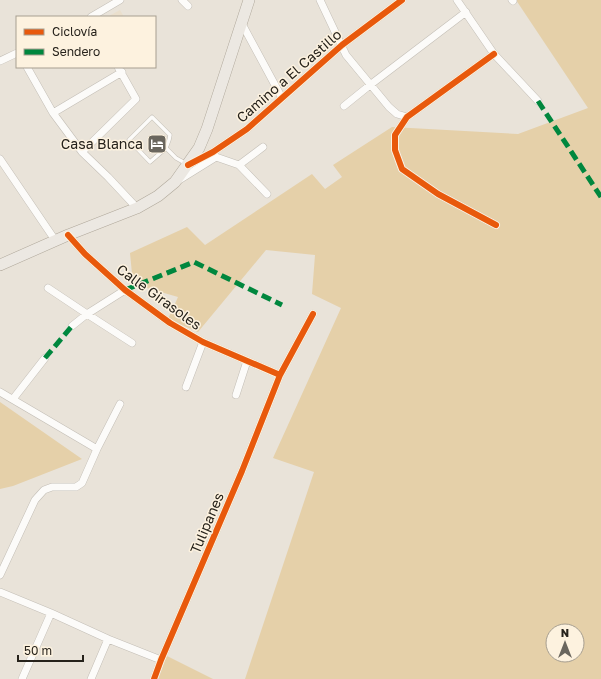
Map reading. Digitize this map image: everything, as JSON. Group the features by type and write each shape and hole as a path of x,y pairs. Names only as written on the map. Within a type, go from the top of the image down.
{"main road":[{"path":"2,261 137,208 158,196 175,182 188,165 207,129 249,0"}],"street":[{"path":"93,16 120,0"},
{"path":"182,0 188,6"},
{"path":"320,0 346,55 389,108 397,114 407,117"},
{"name":"Camino a El Castillo","path":"175,182 214,155 247,129 342,45 402,0"},
{"path":"457,0 494,54 538,101"},
{"path":"344,106 466,12"},
{"path":"241,22 282,98"},
{"path":"0,61 16,53"},
{"path":"494,54 407,117 395,135 394,150 402,169 438,194 496,225"},
{"path":"28,68 53,113 82,152 137,208"},
{"path":"53,113 120,70 136,99 82,152"},
{"path":"239,165 263,148"},
{"path":"214,155 239,165 267,194"},
{"name":"Camino a El Castillo","path":"188,165 214,155"},
{"path":"0,159 55,240"},
{"name":"Calle Girasoles","path":"68,235 85,254 125,290 170,323 203,342 280,375"},
{"path":"48,288 132,343"},
{"path":"72,326 87,314 125,290"},
{"name":"Tulipanes","path":"154,679 242,471 280,375 312,314"},
{"path":"186,387 203,342"},
{"path":"13,399 45,358"},
{"path":"236,394 247,361"},
{"path":"0,392 96,449"},
{"path":"0,575 35,500 44,490 52,487 76,487 82,483 96,449 120,404"},
{"path":"0,592 108,639 161,660"},
{"path":"22,679 51,613"},
{"path":"92,679 108,639"}],"lane":[{"path":"152,117 170,135 166,148 150,162 129,140 152,117"},
{"path":"166,148 176,158 188,165"}],"shaded area":[{"path":"516,0 601,0 601,679 245,679 314,472 273,458 341,308 312,294 315,255 266,250 198,332 168,319 178,297 133,284 130,253 187,227 205,245 312,174 325,189 342,177 333,165 392,127 518,134 588,108"},
{"path":"120,10 123,16 109,16"},
{"path":"0,402 82,459 13,486 0,489"},
{"path":"165,655 213,679 158,679"}],"marked path":[{"path":"538,101 601,197"},
{"path":"125,290 194,262 282,305"},
{"path":"45,358 72,326"}],"cycle path":[{"path":"188,165 213,152 247,129 342,45 402,0"},
{"path":"494,54 407,117 395,135 395,150 402,169 438,194 496,225"},
{"path":"68,235 85,254 125,290 170,323 203,342 280,375"},
{"path":"154,679 242,471 280,375 313,314"}],"place":[{"name":"Casa Blanca","path":"157,144"}]}
